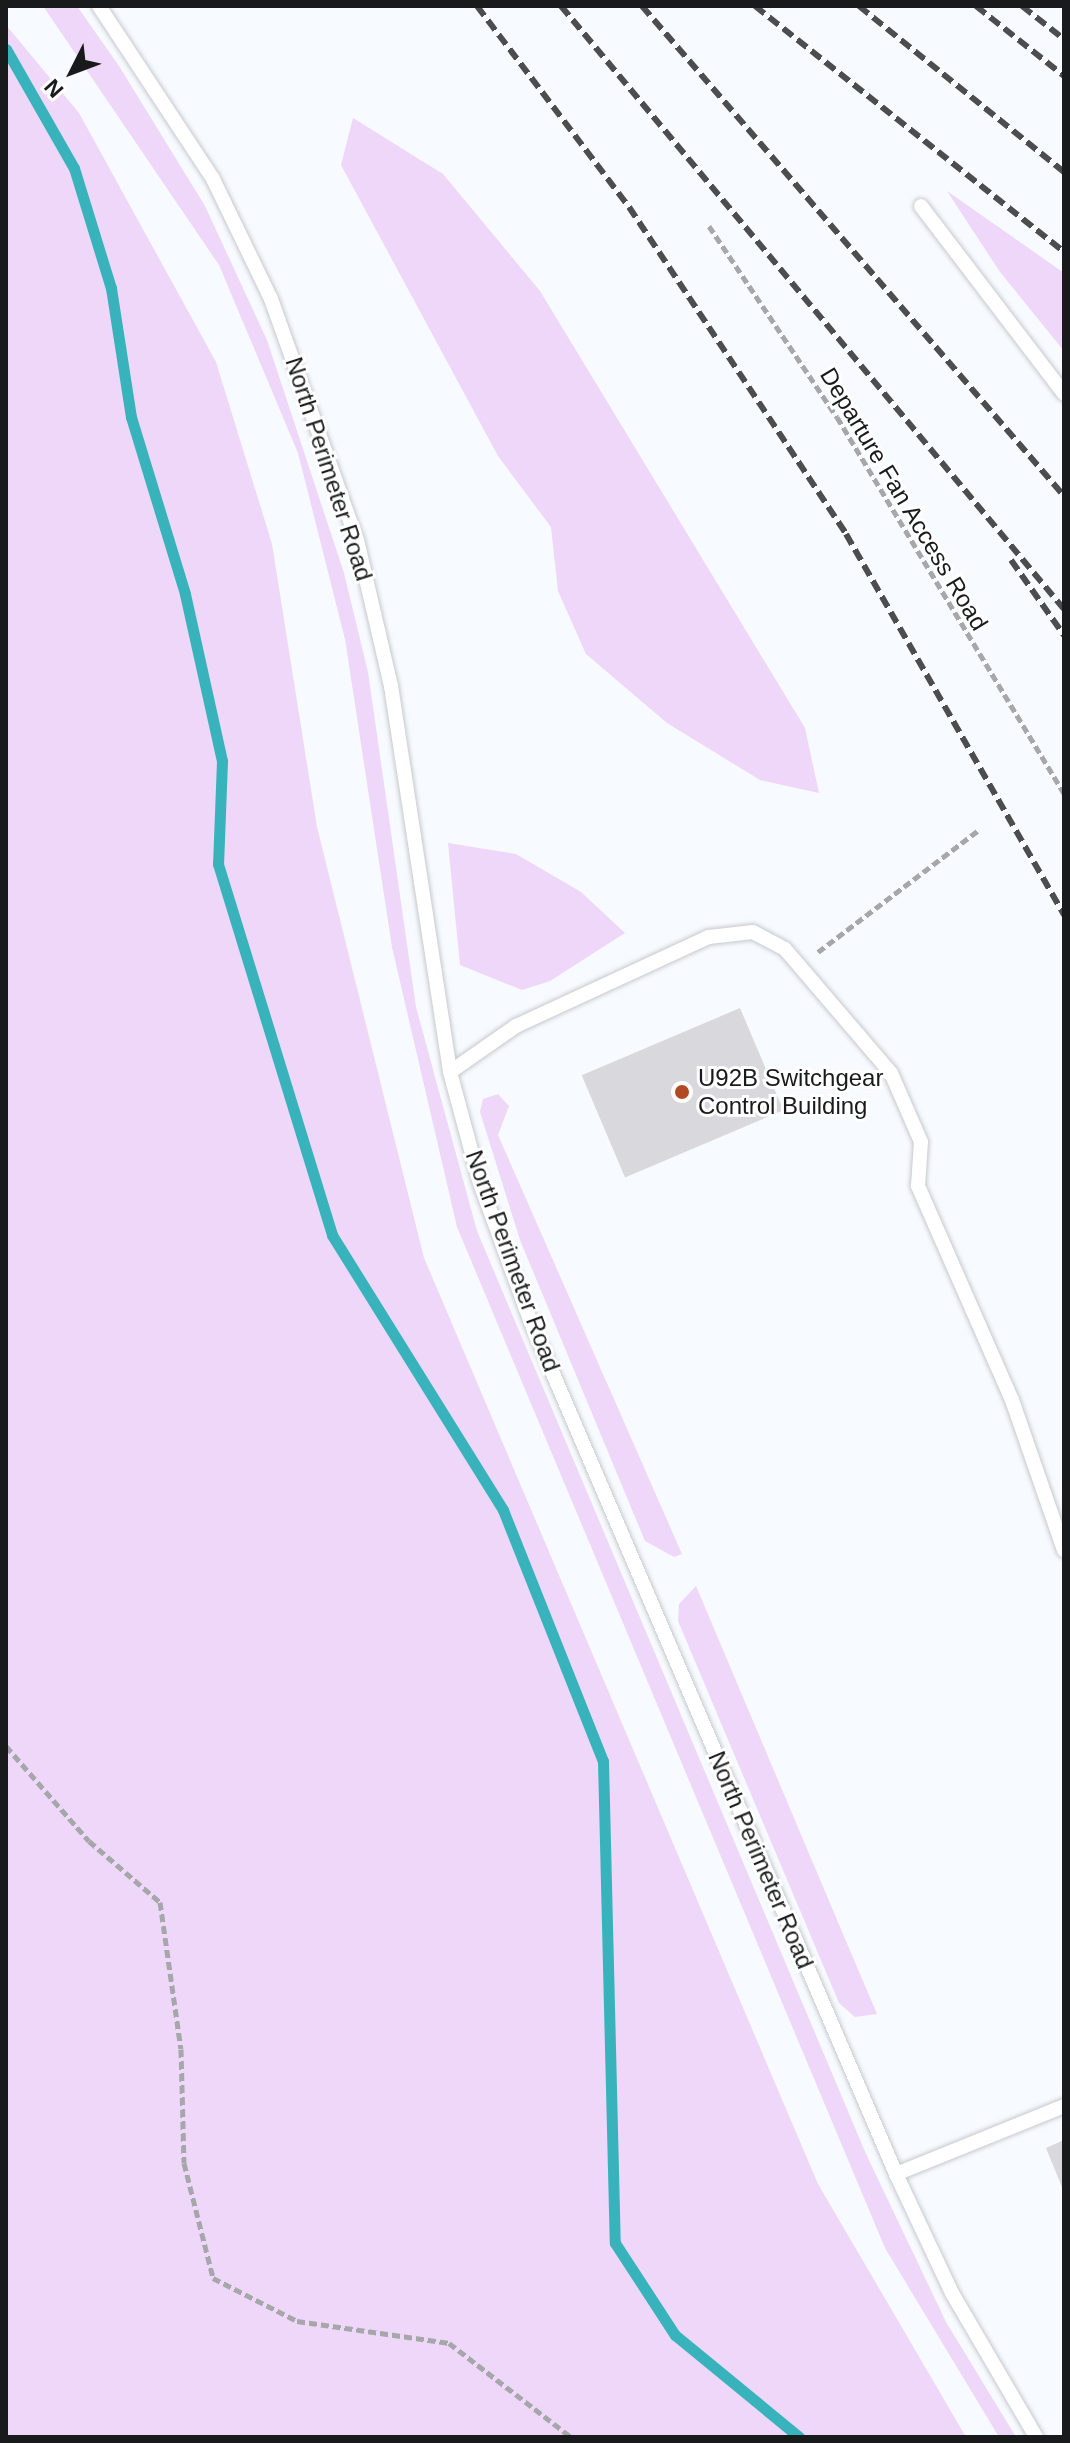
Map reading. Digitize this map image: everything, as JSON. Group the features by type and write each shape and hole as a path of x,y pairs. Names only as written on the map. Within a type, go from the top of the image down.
{"lane":[{"name":"North Perimeter Road","path":"99,6 213,179 271,299 357,540 391,686 450,1072 480,1183 530,1320 896,2174 952,2293 1036,2437"},
{"path":"921,206 1064,394"},
{"path":"450,1072 516,1026 709,937 753,932 802,964 891,1073 921,1142 918,1186 1012,1400 1064,1550"},
{"path":"896,2174 1064,2106"}],"path":[{"name":"Departure Fan Access Road","path":"709,226 837,417 1064,794"},
{"path":"802,964 980,829"},
{"path":"6,1746 89,1841 160,1902 181,2049 184,2163 213,2278 297,2321 449,2343 571,2437"}],"shaded area":[{"path":"43,6 77,6 119,66 205,206 267,340 344,573 368,672 416,1007 477,1231 866,2154 946,2322 1016,2437 999,2437 885,2248 457,1227 392,947 345,639 298,453 219,265"},
{"path":"6,25 79,113 216,362 272,544 317,827 424,1258 818,2184 966,2437 6,2437"},
{"path":"353,118 443,174 540,291 805,728 819,793 760,780 667,723 586,654 558,591 551,527 498,456 341,165"},
{"path":"947,191 1064,273 1064,351 1000,272"},
{"path":"448,843 516,854 581,892 625,933 550,981 522,990 460,965"},
{"path":"498,1094 509,1106 498,1135 682,1554 674,1557 645,1541 520,1240 480,1112 483,1099"},
{"path":"696,1586 877,2014 855,2017 839,2003 678,1621 679,1604"}],"building":[{"name":"U92B Switchgear Control Building","path":"740,1008 783,1110 625,1177 582,1075"},
{"path":"1064,2140 1064,2192 1046,2148"}],"waterway":[{"path":"6,49 74,168 111,288 131,417 185,594 222,761 218,864 332,1235 503,1510 603,1761 615,2243 675,2335 799,2437"}],"railway":[{"path":"477,6 629,207 846,534 1064,915"},
{"path":"561,6 1064,609"},
{"path":"642,6 1064,496"},
{"path":"755,6 1064,252"},
{"path":"859,6 1064,172"},
{"path":"976,6 1064,76"},
{"path":"1022,6 1064,39"},
{"path":"1011,560 1064,635"}],"place":[{"name":"U92B Switchgear Control Building","path":"682,1092"}]}
